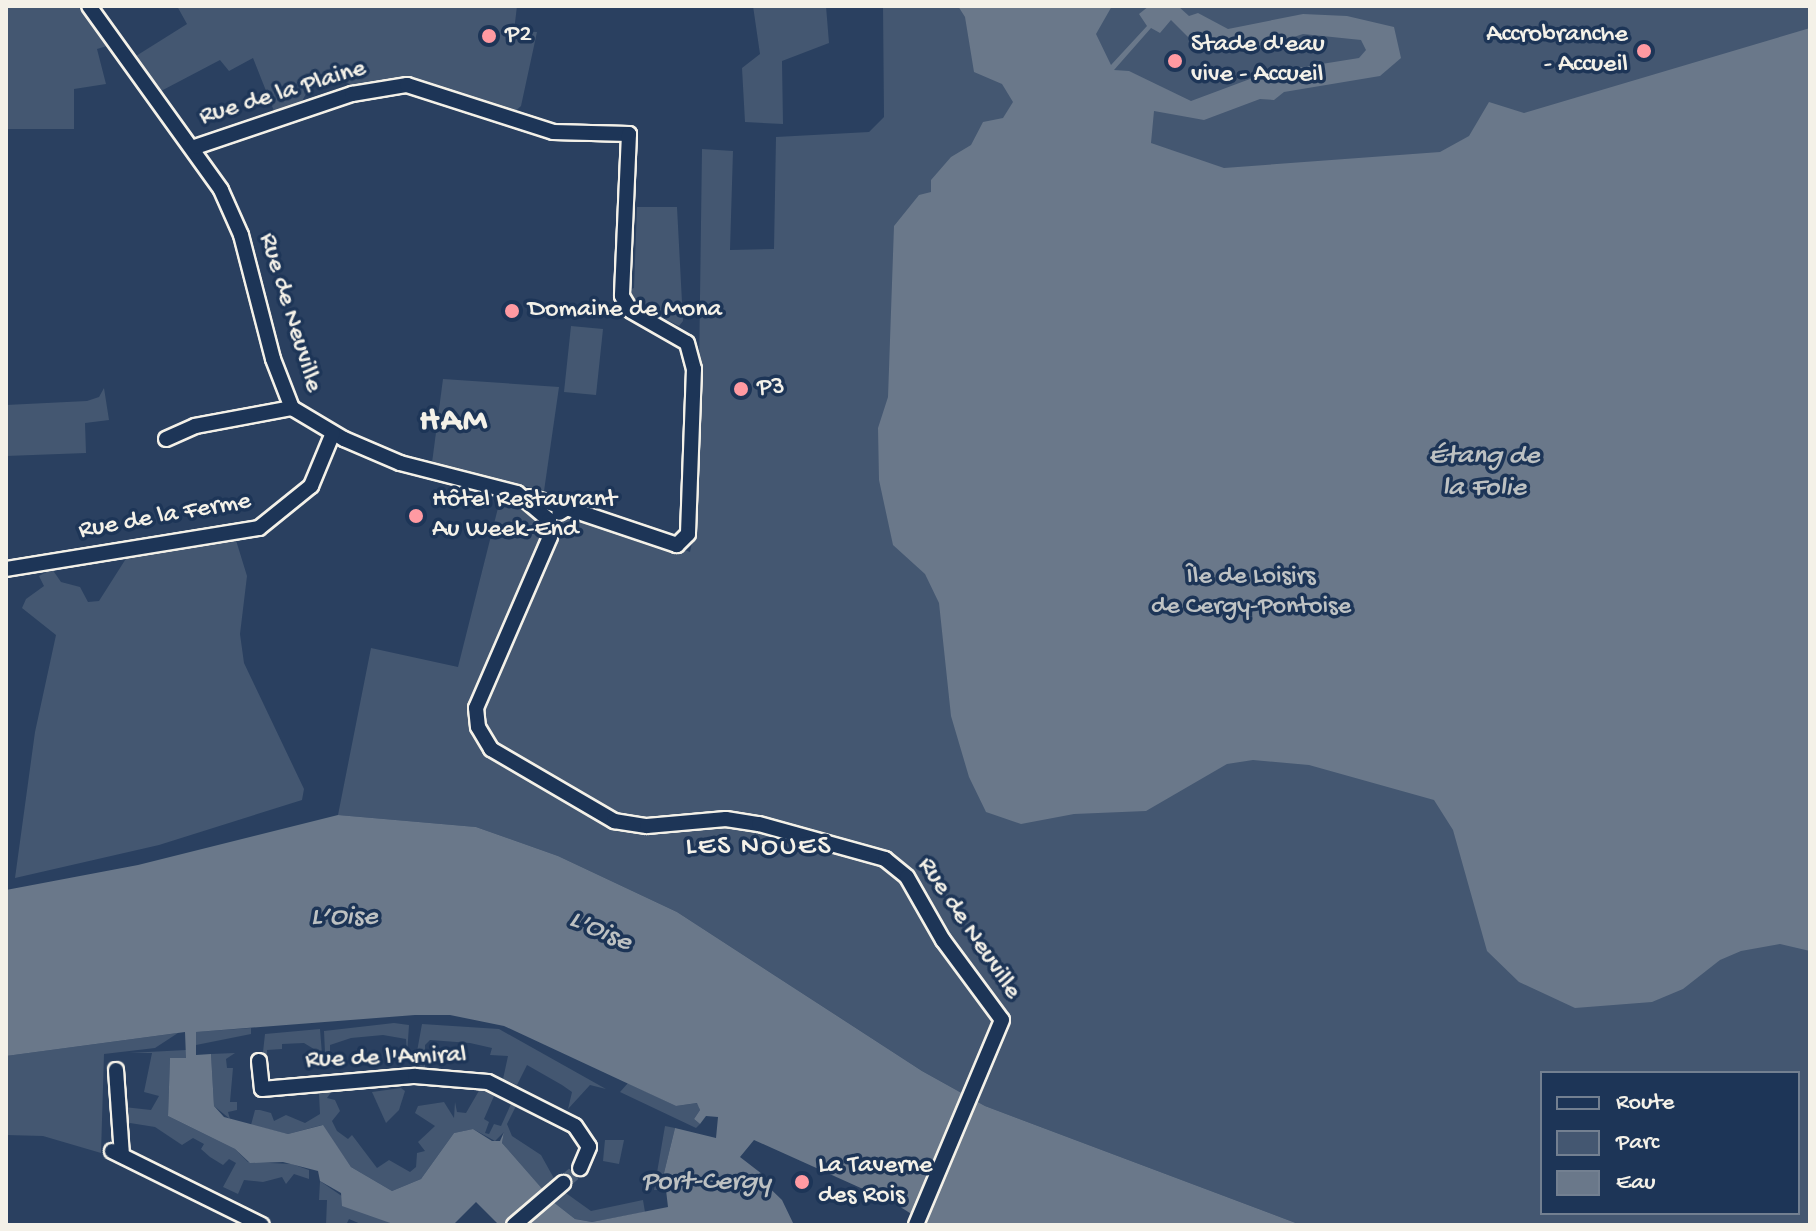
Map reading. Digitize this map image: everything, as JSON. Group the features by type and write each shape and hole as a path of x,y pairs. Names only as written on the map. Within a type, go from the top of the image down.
{"street":[{"name":"Rue de Neuville","path":"89,6 195,147 241,235 273,359 292,408 333,433 400,463 517,493 549,520 550,537 476,708 478,727 491,749 626,825 743,821 891,862 907,877 950,952 1001,1015 991,1050 916,1225"},
{"name":"Rue de la Plaine","path":"195,147 389,86 434,90 523,124 553,132 629,134 623,300 631,311 687,343 694,369 689,531 684,542 673,544 567,508"},
{"path":"166,439 195,426 292,408"},
{"name":"Rue de la Ferme","path":"6,569 259,528 311,486 333,433"},
{"path":"517,493 567,508"},
{"path":"549,520 567,508"},
{"name":"Rue de l'Amiral","path":"259,1061 262,1089 412,1076 488,1082 575,1126 589,1147 580,1168"},
{"path":"116,1070 117,1153 262,1225"},
{"path":"514,1225 561,1185"}],"green space":[{"path":"6,6 78,6 107,46 97,49 106,84 74,89 74,129 6,129"},
{"path":"177,6 517,6 514,31 537,32 521,106 513,113 450,92 357,88 336,77 313,82 302,101 274,111 253,58 229,71 220,60 161,91 136,56 187,24"},
{"path":"753,6 826,6 829,43 782,61 783,124 745,122 742,68 760,54"},
{"name":"Île de Loisirs de Cergy-Pontoise","path":"883,6 1810,6 1810,1225 1301,1225 985,1106 922,1071 677,912 558,856 476,827 338,815 371,648 458,667 502,492 590,514 690,552 697,521 702,149 733,151 730,250 774,249 776,137 869,132 884,117"},
{"path":"637,207 677,207 683,321 679,326 641,307 629,290 634,288"},
{"path":"571,326 603,329 596,395 564,392"},
{"path":"443,379 559,387 544,491 432,463"},
{"path":"104,388 109,420 85,423 86,453 6,456 6,405 87,401 99,397"},
{"path":"235,537 247,576 240,634 244,663 304,789 302,800 159,845 15,878 35,732 56,635 22,608 26,599 44,586 39,576 52,569 61,582 80,587 88,602 99,601 127,557"},
{"path":"394,1023 409,1025 407,1055 406,1039 383,1035 351,1038 330,1045 330,1053 325,1053 324,1031"},
{"path":"422,1024 499,1029 606,1089 590,1085 568,1109 572,1092 562,1085 527,1065 517,1085 503,1079 508,1056 490,1055 492,1048 470,1043 430,1040 425,1045 425,1067 414,1068"},
{"path":"251,1028 251,1034 196,1045 195,1032"},
{"path":"320,1029 322,1054 304,1043 282,1044 282,1049 267,1050 267,1060 262,1061 265,1034"},
{"path":"178,1033 155,1048 104,1054 101,1153 43,1136 6,1135 6,1056"},
{"path":"186,1050 187,1058 170,1058 168,1116 235,1149 248,1162 292,1164 309,1170 309,1179 294,1174 286,1184 282,1177 263,1182 244,1180 238,1194 223,1187 236,1163 229,1159 223,1165 201,1149 204,1144 193,1138 182,1145 155,1127 130,1123 125,1128 124,1107 151,1110 159,1096 144,1092 152,1053 129,1053"},
{"path":"235,1053 226,1059 227,1068 233,1068 230,1102 237,1102 237,1110 228,1112 230,1119 214,1106 211,1054"},
{"path":"628,1083 676,1106 698,1103 700,1110 694,1119 700,1124 696,1128 620,1092"},
{"path":"401,1088 405,1091 399,1110 386,1123 372,1092"},
{"path":"480,1089 494,1096 484,1119 489,1122 485,1133 489,1134 494,1124 501,1126 511,1104 516,1106 507,1124 512,1136 541,1155 556,1182 544,1191 502,1143 504,1132 495,1141 473,1129 454,1133 421,1179 392,1191 351,1167 322,1125 288,1134 251,1125 255,1110 271,1113 274,1121 286,1115 305,1123 320,1114 319,1093 332,1091 327,1098 335,1100 340,1111 332,1121 337,1131 348,1139 352,1135 377,1168 389,1160 410,1172 416,1167 417,1153 425,1151 418,1142 435,1126 415,1113 418,1106 444,1102 454,1118 455,1102 457,1112 466,1113"},
{"path":"665,1126 675,1128 664,1173 666,1190 654,1190"},
{"path":"605,1140 624,1140 619,1164 603,1161"},
{"path":"320,1181 362,1210 396,1225 363,1225 349,1219 346,1225 326,1225 327,1200 319,1200"},
{"path":"563,1191 591,1211 643,1200 645,1212 592,1222 575,1219 552,1201"}],"water":[{"name":"Étang de la Folie","path":"958,6 1112,6 1096,34 1111,65 1147,26 1139,14 1149,6 1178,6 1189,16 1198,13 1228,29 1303,14 1347,16 1394,27 1401,58 1380,76 1284,92 1274,100 1260,99 1204,120 1154,111 1151,143 1224,168 1440,152 1469,136 1489,102 1524,113 1810,28 1810,951 1780,944 1741,951 1720,960 1683,989 1652,1002 1575,1008 1519,982 1487,951 1453,830 1434,800 1309,765 1253,760 1227,764 1146,811 1074,814 1021,824 986,812 969,777 951,716 939,603 925,574 893,545 879,480 878,428 888,397 894,226 919,195 931,192 931,180 951,157 971,145 983,122 1003,118 1013,102 1002,84 974,72 965,17","holes":["1171,20 1195,44 1221,49 1260,48 1303,34 1361,40 1366,50 1359,58 1266,73 1191,101 1129,71 1114,70 1151,28 1160,33"]},
{"name":"L’Oise","path":"338,815 476,827 558,856 677,912 922,1071 985,1106 1301,1225 929,1225 894,1203 754,1140 740,1157 762,1174 759,1178 782,1200 794,1225 499,1225 476,1202 453,1225 396,1225 342,1206 341,1193 320,1181 318,1171 283,1162 250,1163 235,1149 168,1116 170,1058 186,1058 185,1032 6,1056 6,890 138,865","holes":["450,1015 504,1026 676,1106 697,1103 700,1110 694,1119 700,1124 706,1116 718,1117 716,1138 675,1128 664,1173 668,1207 592,1222 575,1219 552,1201 546,1205 539,1197 545,1192 502,1143 504,1132 500,1141 492,1141 473,1129 454,1133 421,1179 392,1191 351,1167 323,1125 288,1134 224,1117 214,1106 211,1054 196,1055 196,1032"]}],"tunnel":[{"path":"563,1183 580,1168"}],"place":[{"name":"P2","path":"489,36"},
{"name":"Accrobranche - Accueil","path":"1644,51"},
{"name":"Stade d'eau vive - Accueil","path":"1175,61"},
{"name":"Domaine de Mona","path":"512,311"},
{"name":"P3","path":"741,389"},
{"name":"Hôtel Restaurant Au Week-End","path":"416,516"},
{"name":"La Taverne des Rois","path":"802,1182"}],"district":[{"name":"HAM","path":"454,423"},
{"name":"LES NOUES","path":"759,848"}],"water label":[{"name":"L'Oise","path":"600,932"},
{"name":"Port-Cergy","path":"706,1183"}]}
